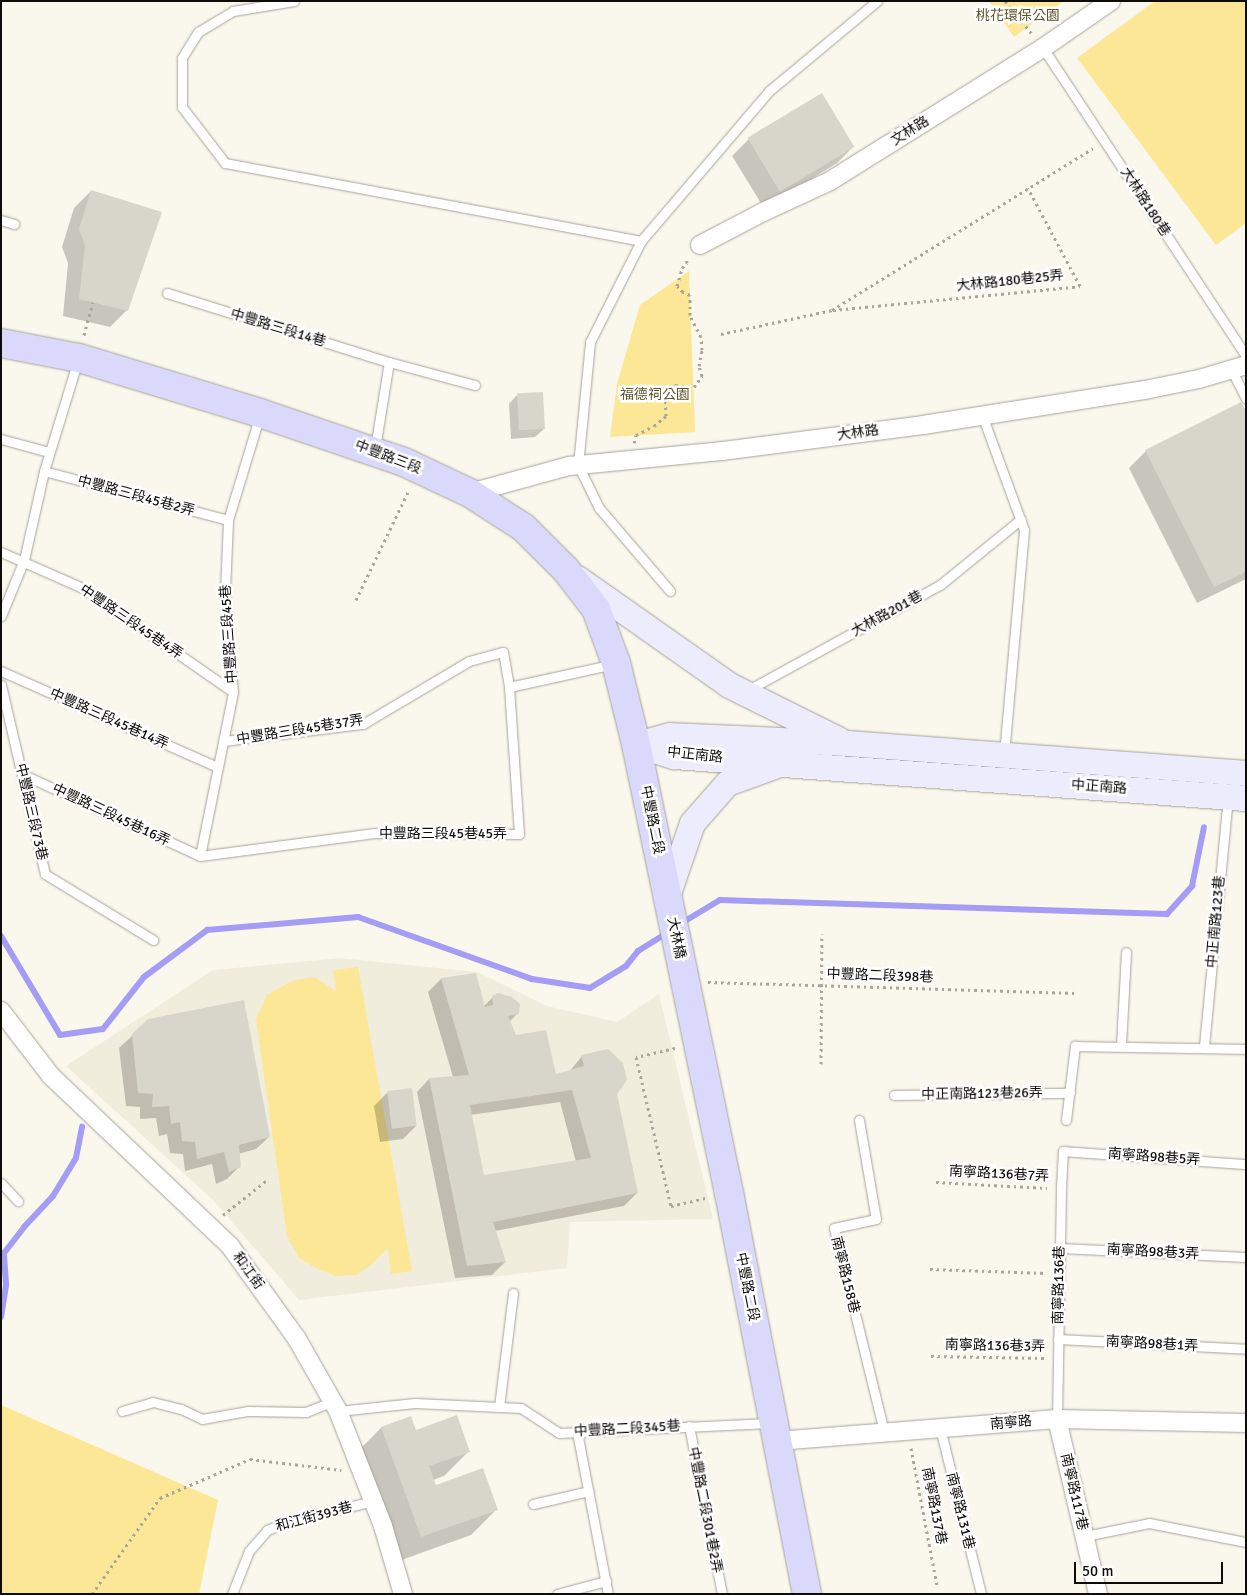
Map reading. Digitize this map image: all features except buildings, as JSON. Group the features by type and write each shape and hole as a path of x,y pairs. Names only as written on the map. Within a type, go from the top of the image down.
{"main road":[{"name":"中豐路三段","path":"1,343 79,358 260,413 375,451 470,493 524,528 566,570 596,609 616,663 636,744"},
{"name":"中豐路二段","path":"636,744 667,896"},
{"name":"大林橋","path":"667,896 685,981"},
{"name":"中豐路二段","path":"685,981 729,1193 807,1594"}],"street":[{"name":"文林路","path":"700,245 763,212 830,181 1043,48 1111,1"},
{"name":"大林路","path":"470,493 578,465 723,451 982,415 1145,390 1199,379 1239,367"},
{"path":"566,570 729,685 847,743"},
{"name":"中正南路","path":"636,744 669,735 847,743 1246,773"},
{"name":"中正南路","path":"636,744 674,756 784,762 1237,797"},
{"path":"667,896 692,824 727,783 784,762"},
{"name":"和江街","path":"1,1011 51,1076 230,1246 297,1339 335,1406 373,1501 402,1594"},
{"name":"南寧路","path":"775,1432 884,1432 1057,1419 1246,1423"},
{"name":"南寧路117巷","path":"1057,1419 1098,1594"}],"lane":[{"path":"294,1 233,10 198,32 182,58 182,108 225,163 641,241"},
{"path":"670,591 599,508 578,465 590,342 641,241 769,91 877,1"},
{"name":"大林路180巷","path":"1043,48 1246,356"},
{"path":"1,220 14,224"},
{"name":"中豐路三段14巷","path":"167,293 389,362 475,385"},
{"path":"1,616 24,560 49,452 79,358"},
{"path":"375,451 389,362"},
{"path":"1239,367 1246,398"},
{"name":"中豐路三段45巷","path":"200,856 233,692 225,592 228,520 260,413"},
{"path":"982,415 1024,530 1004,755"},
{"path":"1,438 49,452"},
{"name":"中豐路三段45巷2弄","path":"44,471 228,520"},
{"name":"大林路201巷","path":"744,692 940,585 1021,520"},
{"name":"中豐路三段45巷4弄","path":"1,552 24,560 85,589 233,692"},
{"name":"中豐路三段45巷37弄","path":"224,741 363,724 469,661 503,652 509,687"},
{"path":"509,687 616,663"},
{"name":"中豐路三段45巷14弄","path":"1,672 218,767"},
{"name":"中豐路三段73巷","path":"1,685 45,874 154,940"},
{"name":"中豐路三段45巷45弄","path":"200,856 374,833 520,834 509,687"},
{"name":"中豐路三段45巷16弄","path":"22,774 200,856"},
{"name":"中正南路123巷","path":"1204,1046 1237,797"},
{"path":"1121,1045 1126,952"},
{"path":"1066,1120 1075,1046 1204,1046 1246,1049"},
{"name":"中正南路123巷26弄","path":"894,1095 1070,1093"},
{"name":"南寧路158巷","path":"859,1120 876,1219 834,1228 884,1432"},
{"name":"南寧路98巷5弄","path":"1063,1151 1246,1164"},
{"name":"南寧路136巷","path":"1057,1419 1060,1188 1063,1151"},
{"path":"1,1182 18,1201"},
{"name":"南寧路98巷3弄","path":"1060,1248 1246,1257"},
{"path":"499,1407 513,1293"},
{"name":"南寧路98巷1弄","path":"1058,1339 1246,1349"},
{"name":"中豐路二段345巷","path":"122,1411 153,1402 181,1409 202,1419 248,1411 306,1412 335,1406 415,1403 521,1408 559,1433 689,1426 775,1432"},
{"name":"中豐路二段301巷2弄","path":"689,1426 722,1594"},
{"name":"南寧路131巷","path":"940,1428 981,1594"},
{"path":"577,1432 608,1594"},
{"path":"533,1504 589,1491"},
{"name":"和江街393巷","path":"232,1594 249,1551 267,1530 290,1521 373,1501"},
{"path":"1085,1536 1149,1523 1246,1542"},
{"path":"557,1594 606,1581"}],"path":[{"path":"1005,1 1043,48"},
{"name":"大林路180巷25弄","path":"832,310 1104,141"},
{"name":"大林路180巷25弄","path":"721,334 832,310 1080,286 1028,188"},
{"path":"629,460 636,436 654,426 666,416 665,396 675,385 694,387 702,376 699,366 702,350 701,337 690,315 690,296 678,286 682,268 687,263 686,258 700,245"},
{"path":"79,358 93,302"},
{"path":"356,600 419,469"},
{"path":"821,1064 822,934"},
{"name":"中豐路二段398巷","path":"685,981 1075,993"},
{"path":"698,1043 636,1057 671,1206 729,1193"},
{"path":"209,1226 267,1180"},
{"name":"南寧路136巷7弄","path":"936,1182 1060,1188"},
{"path":"930,1269 1060,1273"},
{"name":"南寧路136巷3弄","path":"931,1356 1058,1358"},
{"name":"南寧路137巷","path":"908,1430 937,1585"},
{"path":"92,1594 160,1498 250,1459 362,1472"}],"shaded area":[{"path":"340,958 477,972 547,1006 617,1022 659,994 713,1219 570,1222 567,1268 299,1300 214,1201 66,1066 213,970"}],"green space":[{"name":"桃花環保公園","path":"989,1 1064,1 1014,37"},
{"path":"1155,1 1246,1 1246,223 1216,245 1077,58"},
{"name":"福德祠公園","path":"689,271 695,432 610,437 617,384 640,305"},
{"path":"358,967 412,1271 391,1274 388,1248 372,1264 357,1275 336,1276 318,1269 299,1258 287,1236 256,1019 267,995 292,981 314,977 336,991 333,970"},
{"path":"1,1405 218,1500 199,1594 1,1594"}],"waterway":[{"path":"680,924 720,900 1167,914 1192,886 1204,827"},
{"path":"1,936 60,1035 103,1029 144,977 207,930 358,917 532,979 590,988 626,966 638,951 668,932"},
{"path":"1,1317 6,1284 4,1253 24,1227 53,1196 76,1158 82,1127"}]}
